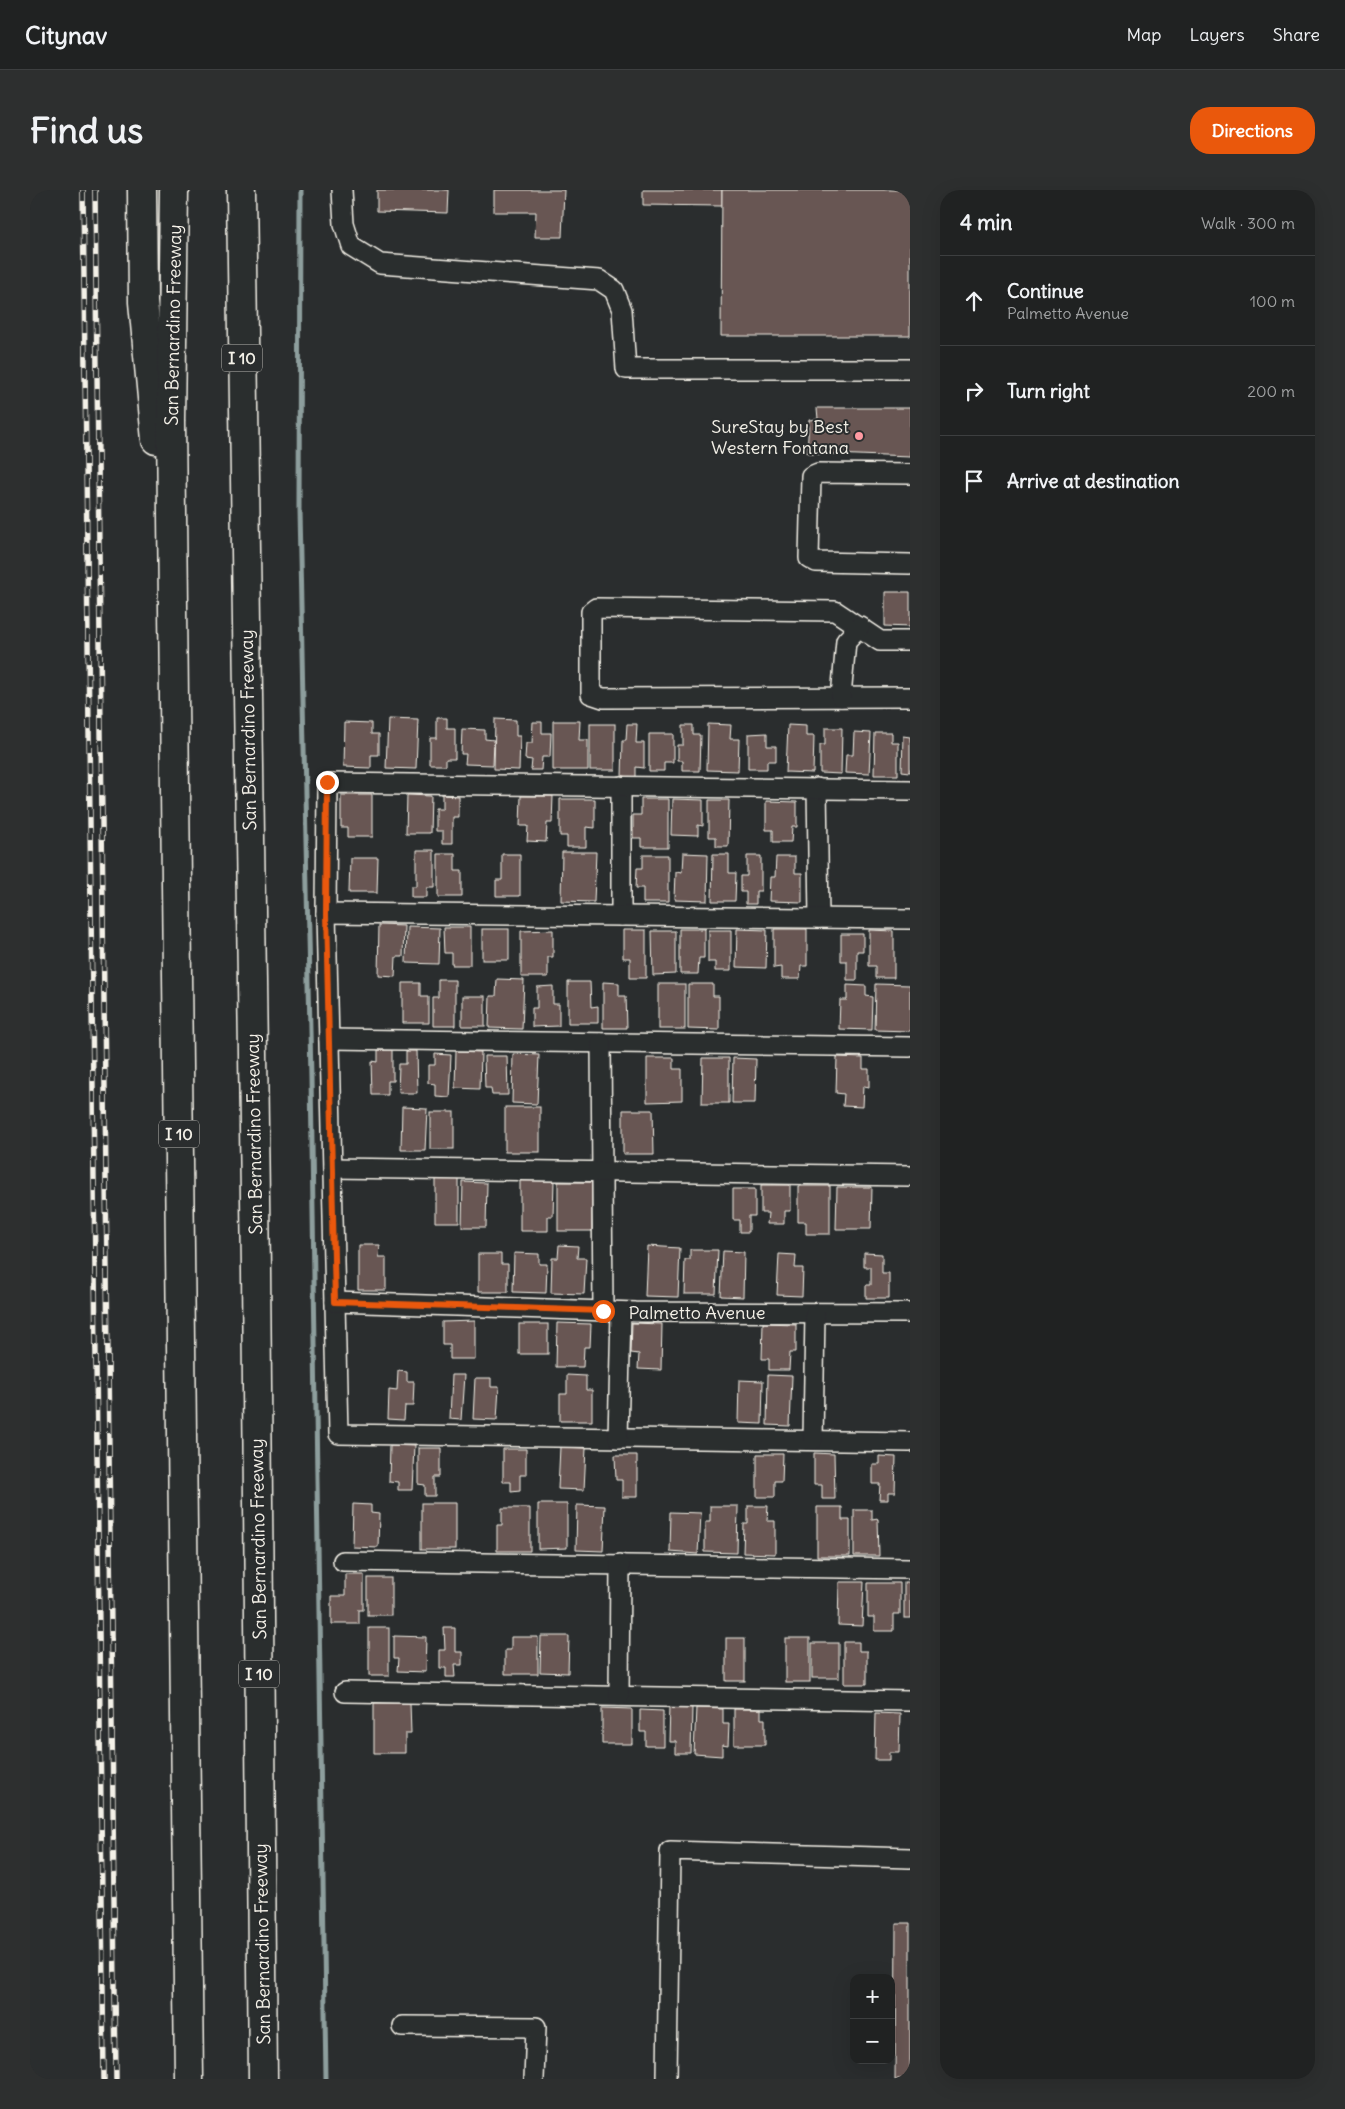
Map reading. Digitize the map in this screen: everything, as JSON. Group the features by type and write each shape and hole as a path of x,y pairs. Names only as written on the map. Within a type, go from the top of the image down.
{"highway":[{"path":"142,190 143,302 174,646"},
{"name":"San Bernardino Freeway","path":"174,190 172,412 189,2079"},
{"name":"San Bernardino Freeway","path":"241,190 256,1270 263,2079"},
{"path":"241,248 257,190"}],"lane":[{"path":"342,190 344,224 351,246 380,264 599,280 614,290 622,310 626,369 910,369"},
{"path":"910,474 818,473 811,476 809,558 816,562 910,564"},
{"path":"910,641 880,641 835,611 596,608 591,612 591,694 603,698 910,698"},
{"path":"841,697 846,641 860,626"},
{"path":"910,790 327,782 326,913 338,1434 910,1442"},
{"path":"620,786 621,916"},
{"path":"816,788 820,918"},
{"path":"326,913 910,919"},
{"path":"329,1038 910,1047"},
{"path":"602,1043 602,1172 612,1311 618,1438"},
{"path":"332,1168 910,1176"},
{"name":"Palmetto Avenue","path":"335,1302 612,1311 910,1313"},
{"path":"813,1440 815,1313"},
{"path":"343,1561 910,1570"},
{"path":"619,1696 620,1564"},
{"path":"345,1692 910,1701"},
{"path":"667,2079 670,1850 910,1858"},
{"path":"402,2026 536,2027 534,2079"}],"building":[{"path":"377,190 449,190 448,213 377,211"},
{"path":"494,190 564,190 562,237 535,237 536,212 494,212"},
{"path":"643,190 722,190 722,206 643,205"},
{"path":"722,190 910,190 910,336 721,336"},
{"name":"SureStay by Best Western Fontana","path":"817,408 910,408 910,457 807,453 809,420 818,419"},
{"path":"885,592 910,592 910,627 885,626"},
{"path":"437,718 447,718 447,728 455,728 455,758 446,758 446,765 430,765 430,738 437,738"},
{"path":"388,719 418,720 416,769 386,768"},
{"path":"495,719 516,720 516,736 520,736 519,770 494,769"},
{"path":"553,721 580,721 579,740 588,740 588,770 553,770"},
{"path":"344,722 372,723 372,734 379,734 379,755 371,755 371,768 343,767"},
{"path":"533,722 542,722 542,733 551,733 550,757 542,757 541,770 531,770 532,760 525,759 526,743 532,743"},
{"path":"590,724 615,724 615,770 590,770"},
{"path":"627,724 637,724 636,743 644,743 644,768 636,767 636,777 622,777 623,740 626,740"},
{"path":"708,724 731,725 730,739 739,739 738,771 707,770"},
{"path":"683,725 694,725 694,735 701,735 700,771 682,771 682,761 677,761 677,745 683,745"},
{"path":"788,725 806,726 806,736 814,736 813,773 786,772"},
{"path":"825,728 842,728 841,774 820,773 820,745 825,745"},
{"path":"462,729 485,730 485,739 494,740 493,765 465,764 466,754 461,754"},
{"path":"854,732 871,733 869,774 845,773 846,755 853,755"},
{"path":"767,733 767,746 776,746 776,761 767,761 767,769 748,769 748,734"},
{"path":"875,733 891,733 891,742 898,742 898,775 874,775"},
{"path":"649,734 673,734 673,763 664,763 664,771 649,771"},
{"path":"903,736 910,737 910,772 902,771"},
{"path":"341,795 372,795 372,837 348,837 348,828 341,828"},
{"path":"407,795 431,796 430,833 406,833"},
{"path":"442,795 458,796 458,817 452,817 452,844 442,844 442,831 435,831 435,809 442,809"},
{"path":"521,796 553,796 552,823 547,823 546,842 527,841 528,826 520,826"},
{"path":"560,799 595,799 595,828 586,827 586,847 567,847 567,836 560,836"},
{"path":"641,799 668,799 668,847 641,847 641,838 633,838 633,815 641,815"},
{"path":"672,799 703,800 703,826 698,825 698,836 671,835"},
{"path":"709,800 729,800 728,846 716,846 716,837 709,837"},
{"path":"766,801 797,802 797,827 792,827 791,842 773,842 773,830 766,830"},
{"path":"416,850 434,850 434,887 426,887 426,897 411,897 411,886 416,886"},
{"path":"562,852 596,852 594,902 561,901"},
{"path":"682,853 708,854 707,901 674,900 675,872 681,873"},
{"path":"438,854 455,854 455,871 462,871 462,897 438,897"},
{"path":"502,854 520,854 520,896 496,896 496,880 502,880"},
{"path":"713,854 729,854 729,873 736,873 735,901 712,901"},
{"path":"643,855 668,855 668,903 643,903 643,888 636,888 637,868 643,868"},
{"path":"747,856 761,856 761,891 756,891 756,904 746,904 746,892 741,892 741,876 747,876"},
{"path":"776,857 795,857 795,873 802,873 802,902 769,901 770,877 775,877"},
{"path":"350,858 378,858 377,893 349,893"},
{"path":"379,925 404,926 403,956 396,956 395,976 378,975"},
{"path":"407,927 440,928 439,964 406,963"},
{"path":"444,927 470,927 470,965 452,965 452,953 445,953"},
{"path":"482,929 509,929 509,960 482,960"},
{"path":"680,929 704,929 704,958 699,958 698,974 680,974"},
{"path":"737,929 767,930 766,968 736,967"},
{"path":"774,929 807,929 807,966 801,966 800,979 781,979 781,967 774,968"},
{"path":"553,930 553,957 548,957 548,977 521,977 521,931"},
{"path":"623,930 646,930 646,978 630,978 630,958 623,958"},
{"path":"708,930 731,930 731,971 715,971 715,962 708,962"},
{"path":"869,930 894,931 894,978 876,978 876,966 869,966"},
{"path":"652,931 676,931 676,974 653,975"},
{"path":"841,934 863,934 863,951 857,951 857,980 847,980 847,961 841,961"},
{"path":"497,979 524,980 522,1029 489,1028 490,996 496,996"},
{"path":"439,980 455,980 455,1026 433,1026 433,998 439,998"},
{"path":"568,982 590,982 591,1007 598,1006 598,1023 568,1023"},
{"path":"603,982 619,983 619,996 626,996 627,1028 603,1028"},
{"path":"402,983 421,983 421,996 429,996 429,1023 402,1023"},
{"path":"658,984 685,984 685,1029 658,1029"},
{"path":"688,984 713,984 713,996 719,996 719,1030 688,1029"},
{"path":"876,984 910,985 910,1031 875,1030"},
{"path":"847,985 866,986 866,996 873,997 872,1030 839,1029 840,1000 847,1000"},
{"path":"553,986 553,1004 559,1004 559,1026 532,1027 532,1008 537,1008 537,987"},
{"path":"462,996 485,996 485,1026 462,1026"},
{"path":"378,1050 393,1050 393,1081 388,1081 388,1095 373,1095 372,1061 378,1062"},
{"path":"406,1051 416,1051 417,1093 398,1093 399,1064 406,1064"},
{"path":"456,1051 481,1052 480,1089 455,1088"},
{"path":"435,1054 451,1055 449,1097 435,1096 435,1084 428,1083 428,1065 435,1065"},
{"path":"513,1054 539,1055 537,1104 512,1103"},
{"path":"484,1056 507,1056 508,1095 492,1095 491,1088 485,1088"},
{"path":"837,1057 863,1058 863,1069 869,1069 869,1087 863,1086 862,1107 843,1106 844,1094 836,1093"},
{"path":"647,1058 674,1058 674,1069 682,1069 682,1101 647,1102"},
{"path":"703,1058 729,1058 729,1103 702,1103"},
{"path":"733,1058 756,1059 755,1103 732,1103"},
{"path":"402,1107 427,1108 425,1150 401,1150"},
{"path":"505,1107 540,1107 540,1152 505,1152"},
{"path":"623,1110 653,1110 654,1154 623,1154"},
{"path":"430,1112 454,1112 454,1149 430,1149"},
{"path":"435,1178 459,1179 459,1222 435,1222"},
{"path":"520,1180 554,1181 553,1216 548,1216 548,1231 520,1231"},
{"path":"463,1182 487,1183 486,1227 462,1227"},
{"path":"558,1182 592,1182 592,1231 558,1231"},
{"path":"761,1185 790,1185 790,1211 784,1211 784,1224 767,1224 768,1213 761,1213"},
{"path":"798,1186 830,1186 830,1234 806,1234 806,1222 798,1222"},
{"path":"837,1187 872,1187 871,1229 836,1229"},
{"path":"733,1189 755,1189 755,1216 749,1216 749,1232 740,1232 740,1220 733,1220"},
{"path":"358,1245 379,1245 378,1257 386,1257 386,1290 358,1290"},
{"path":"559,1245 578,1246 577,1258 586,1258 584,1294 551,1293 552,1258 558,1258"},
{"path":"647,1246 680,1248 678,1297 645,1296"},
{"path":"690,1250 718,1250 716,1294 684,1294 685,1260 690,1260"},
{"path":"723,1251 744,1252 743,1297 721,1296"},
{"path":"514,1253 539,1254 539,1264 547,1264 546,1293 513,1292"},
{"path":"864,1253 882,1254 882,1273 889,1273 889,1298 866,1298 866,1285 871,1285 871,1267 864,1267"},
{"path":"478,1254 501,1254 501,1264 508,1264 508,1292 478,1292"},
{"path":"779,1254 796,1255 795,1268 803,1268 802,1296 777,1295"},
{"path":"474,1321 474,1359 450,1359 450,1345 443,1345 443,1322"},
{"path":"557,1323 591,1324 590,1347 584,1347 583,1367 556,1367"},
{"path":"632,1323 662,1324 661,1370 638,1369 639,1354 631,1353"},
{"path":"763,1323 796,1324 796,1352 790,1352 789,1370 769,1370 769,1359 762,1359"},
{"path":"519,1324 548,1324 548,1354 519,1354"},
{"path":"398,1371 407,1372 407,1382 414,1382 413,1406 405,1406 404,1420 388,1419 389,1390 397,1391"},
{"path":"451,1375 464,1375 461,1420 449,1419"},
{"path":"567,1375 586,1376 586,1390 592,1390 592,1421 560,1421 560,1394 567,1394"},
{"path":"768,1375 792,1376 790,1426 767,1425"},
{"path":"475,1378 491,1378 491,1387 499,1387 497,1420 473,1419"},
{"path":"739,1380 763,1381 762,1424 738,1423"},
{"path":"390,1445 414,1446 412,1490 398,1490 398,1482 389,1481"},
{"path":"560,1447 586,1448 584,1490 558,1489"},
{"path":"418,1448 441,1448 441,1477 435,1477 435,1496 425,1496 425,1485 418,1484"},
{"path":"503,1449 526,1449 526,1475 520,1475 520,1491 511,1492 511,1482 503,1482"},
{"path":"814,1453 834,1454 835,1499 822,1499 822,1485 814,1485"},
{"path":"757,1454 783,1454 782,1481 775,1481 775,1497 757,1497"},
{"path":"615,1455 637,1455 637,1497 622,1497 622,1480 616,1480"},
{"path":"879,1456 896,1457 895,1493 888,1493 888,1500 879,1500 880,1484 872,1484 872,1464 879,1464"},
{"path":"422,1503 455,1503 455,1549 422,1549"},
{"path":"353,1504 371,1505 371,1513 379,1514 378,1547 352,1546"},
{"path":"538,1504 567,1504 567,1548 538,1549"},
{"path":"577,1505 605,1506 603,1551 576,1550"},
{"path":"710,1506 738,1506 737,1553 705,1552 705,1522 710,1522"},
{"path":"748,1506 768,1506 767,1521 775,1521 775,1554 743,1553 744,1524 748,1524"},
{"path":"817,1507 842,1507 842,1520 850,1520 850,1556 817,1556"},
{"path":"502,1508 530,1508 530,1551 497,1551 497,1525 502,1525"},
{"path":"854,1510 872,1510 872,1520 878,1519 879,1556 854,1556"},
{"path":"671,1512 700,1513 698,1554 670,1552"},
{"path":"345,1574 364,1574 364,1610 360,1610 360,1624 331,1624 331,1596 345,1596"},
{"path":"368,1578 391,1578 391,1615 368,1615"},
{"path":"839,1582 864,1582 862,1626 838,1625"},
{"path":"868,1583 900,1583 900,1614 894,1614 894,1631 874,1631 874,1617 868,1617"},
{"path":"904,1583 910,1583 910,1618 904,1618"},
{"path":"369,1628 389,1628 389,1676 369,1676"},
{"path":"444,1628 455,1628 455,1652 462,1652 462,1665 454,1665 455,1677 446,1677 446,1668 439,1668 439,1650 445,1650"},
{"path":"394,1636 426,1637 425,1672 398,1671 399,1658 394,1658"},
{"path":"541,1636 569,1636 568,1673 540,1672"},
{"path":"511,1637 538,1637 538,1674 505,1674 505,1650 511,1650"},
{"path":"726,1638 745,1638 745,1681 726,1681"},
{"path":"785,1638 810,1638 810,1682 785,1682"},
{"path":"844,1642 859,1642 859,1651 867,1651 867,1684 844,1684"},
{"path":"812,1643 839,1643 839,1678 812,1678"},
{"path":"374,1703 410,1703 411,1734 405,1734 405,1753 374,1753"},
{"path":"669,1706 692,1707 691,1753 675,1753 675,1741 668,1741"},
{"path":"602,1708 632,1709 632,1744 602,1744"},
{"path":"696,1708 723,1709 723,1724 729,1724 728,1746 722,1745 722,1756 694,1754"},
{"path":"734,1709 761,1709 761,1719 765,1719 765,1745 734,1745"},
{"path":"640,1710 663,1711 663,1746 646,1746 646,1732 640,1732"},
{"path":"876,1713 900,1714 899,1752 889,1752 889,1760 875,1760"},
{"path":"896,1923 910,1923 910,2079 895,2079"}],"waterway":[{"path":"300,190 299,511 311,1077 326,2079"}],"railway":[{"path":"83,190 104,2079"},
{"path":"95,190 116,2079"}],"place":[{"name":"SureStay by Best Western Fontana","path":"859,436"}],"route":[{"path":"327,782 326,913 335,1302 603,1311"}]}
